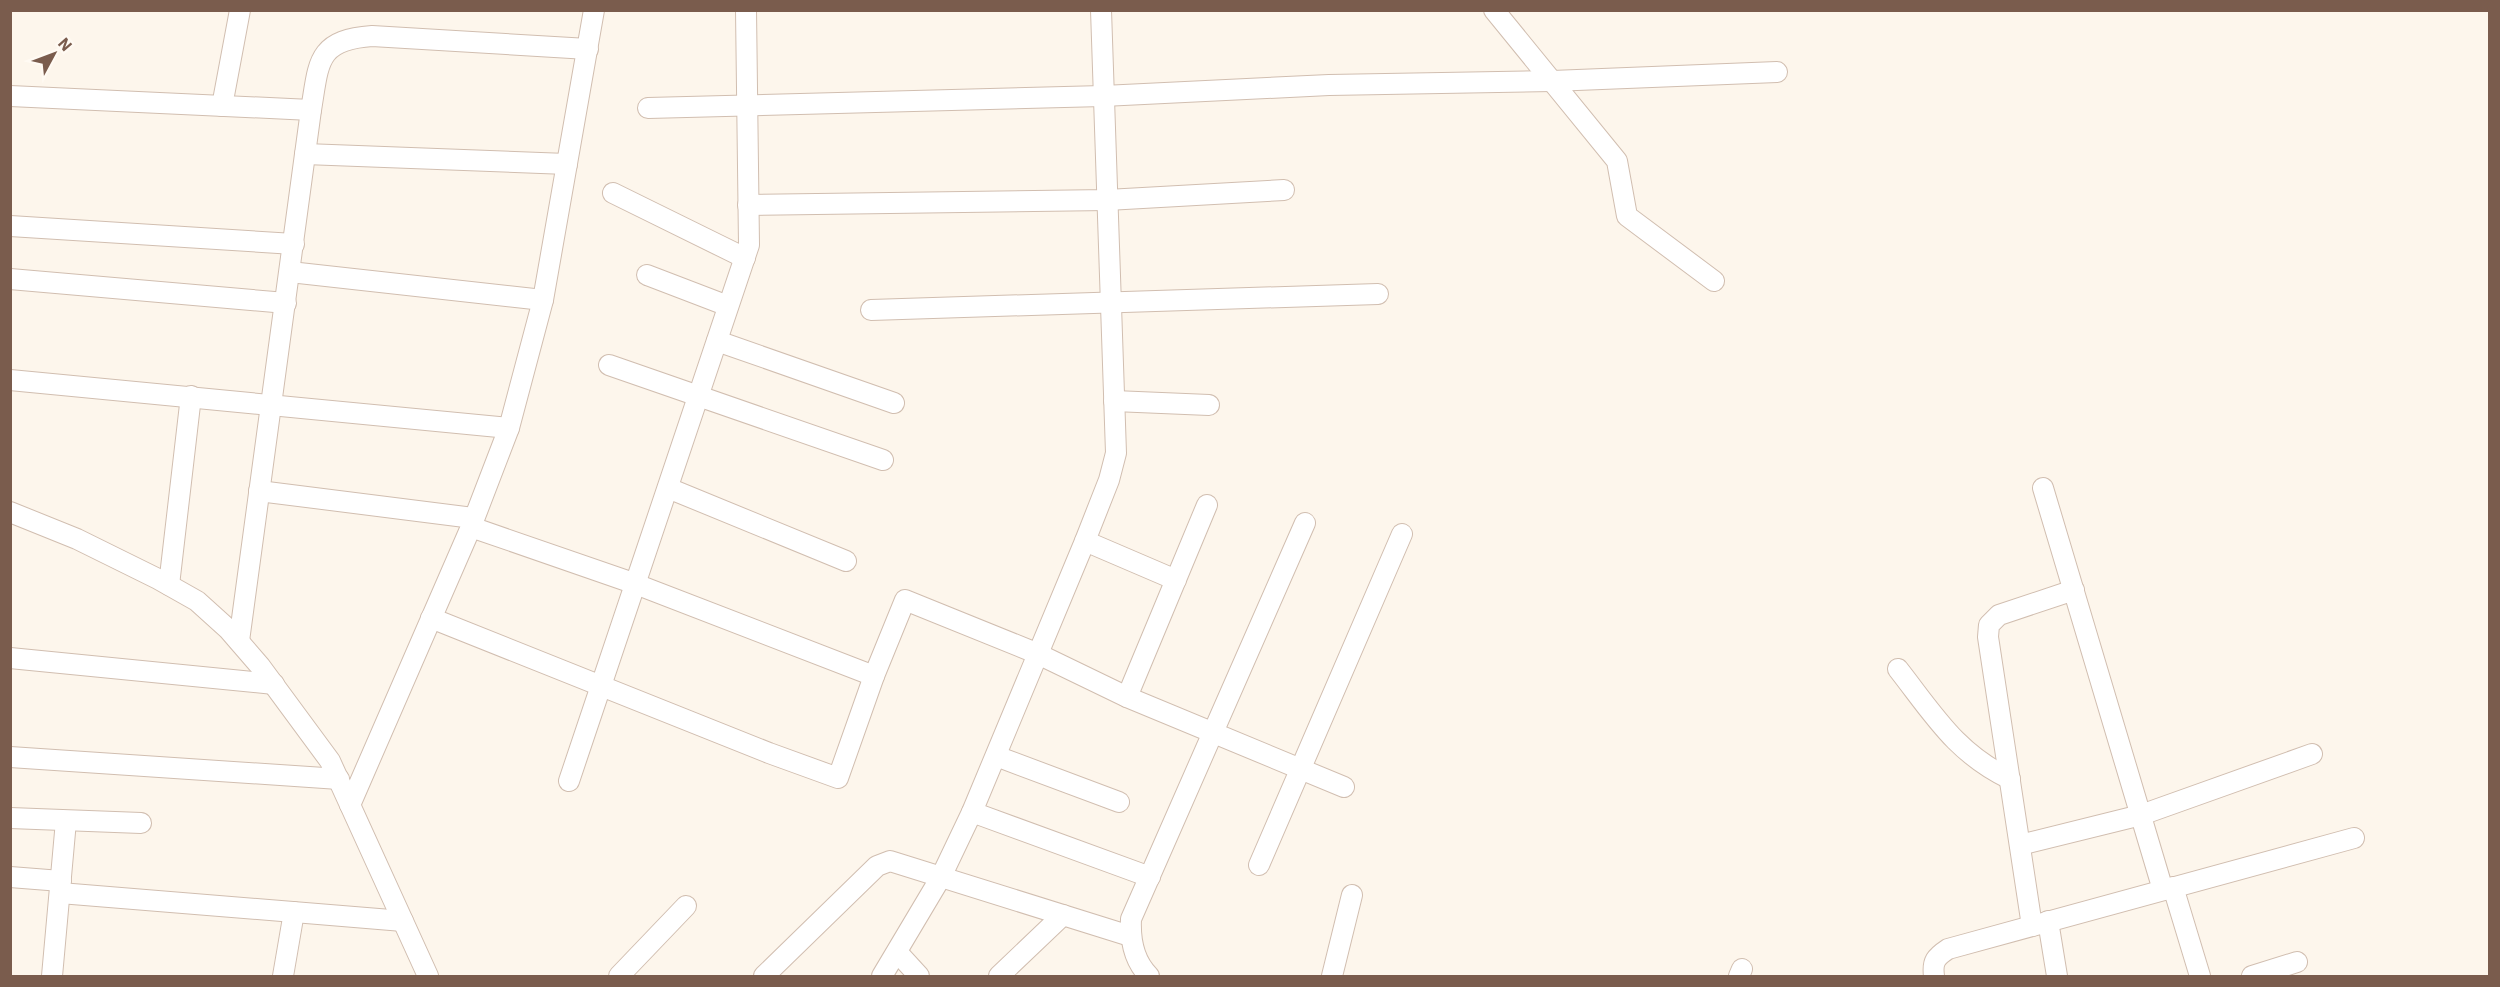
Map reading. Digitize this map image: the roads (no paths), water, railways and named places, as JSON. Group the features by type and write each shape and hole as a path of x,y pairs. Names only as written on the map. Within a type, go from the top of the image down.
{"street":[{"path":"222,106 240,10"},
{"path":"350,805 472,522 509,428 543,300 594,10"},
{"path":"568,781 749,245 746,10"},
{"path":"882,976 941,877 972,812 1109,480 1116,453 1101,10"},
{"path":"1494,10 1617,161 1627,216 1714,281"},
{"path":"239,640 311,110 318,70 328,49 345,38 372,36 588,48"},
{"path":"648,108 1103,96 1329,85 1552,81 1777,72"},
{"path":"10,96 311,110"},
{"path":"305,154 567,164"},
{"path":"748,205 1107,200 1284,190"},
{"path":"614,193 745,258"},
{"path":"10,226 294,244"},
{"path":"290,272 543,300"},
{"path":"647,275 728,306"},
{"path":"10,279 286,303"},
{"path":"871,310 1378,294"},
{"path":"717,341 894,403"},
{"path":"609,365 699,394 883,460"},
{"path":"10,380 272,403 509,428"},
{"path":"169,585 191,396"},
{"path":"1114,401 1209,405"},
{"path":"668,488 846,561"},
{"path":"2043,488 2141,814 2200,976"},
{"path":"260,490 472,522 874,676"},
{"path":"1126,697 1207,505"},
{"path":"10,512 77,539 169,585 197,601 239,640 330,761 428,976"},
{"path":"1149,976 1135,955 1130,936 1131,919 1305,524"},
{"path":"1259,865 1402,534"},
{"path":"1084,541 1176,580"},
{"path":"2057,976 2040,923 2020,845 1988,637 1989,625 1999,615 2073,590"},
{"path":"431,618 769,753 838,778 874,676 905,600 1036,653 1126,697 1344,787"},
{"path":"10,658 274,684"},
{"path":"1898,669 1955,743 1985,767 2010,779"},
{"path":"2020,845 2141,814 2312,754"},
{"path":"996,756 1119,802"},
{"path":"10,757 339,779"},
{"path":"972,812 1150,878"},
{"path":"10,818 141,823"},
{"path":"52,976 66,820"},
{"path":"1934,976 1933,966 1936,957 1948,949 2354,838"},
{"path":"776,972 883,862 890,861 1130,936"},
{"path":"10,877 61,887 294,912 403,921"},
{"path":"1332,976 1352,895"},
{"path":"619,976 686,906"},
{"path":"283,976 294,912"},
{"path":"999,976 1063,915"},
{"path":"897,952 919,976"},
{"path":"2252,976 2297,962"}]}
